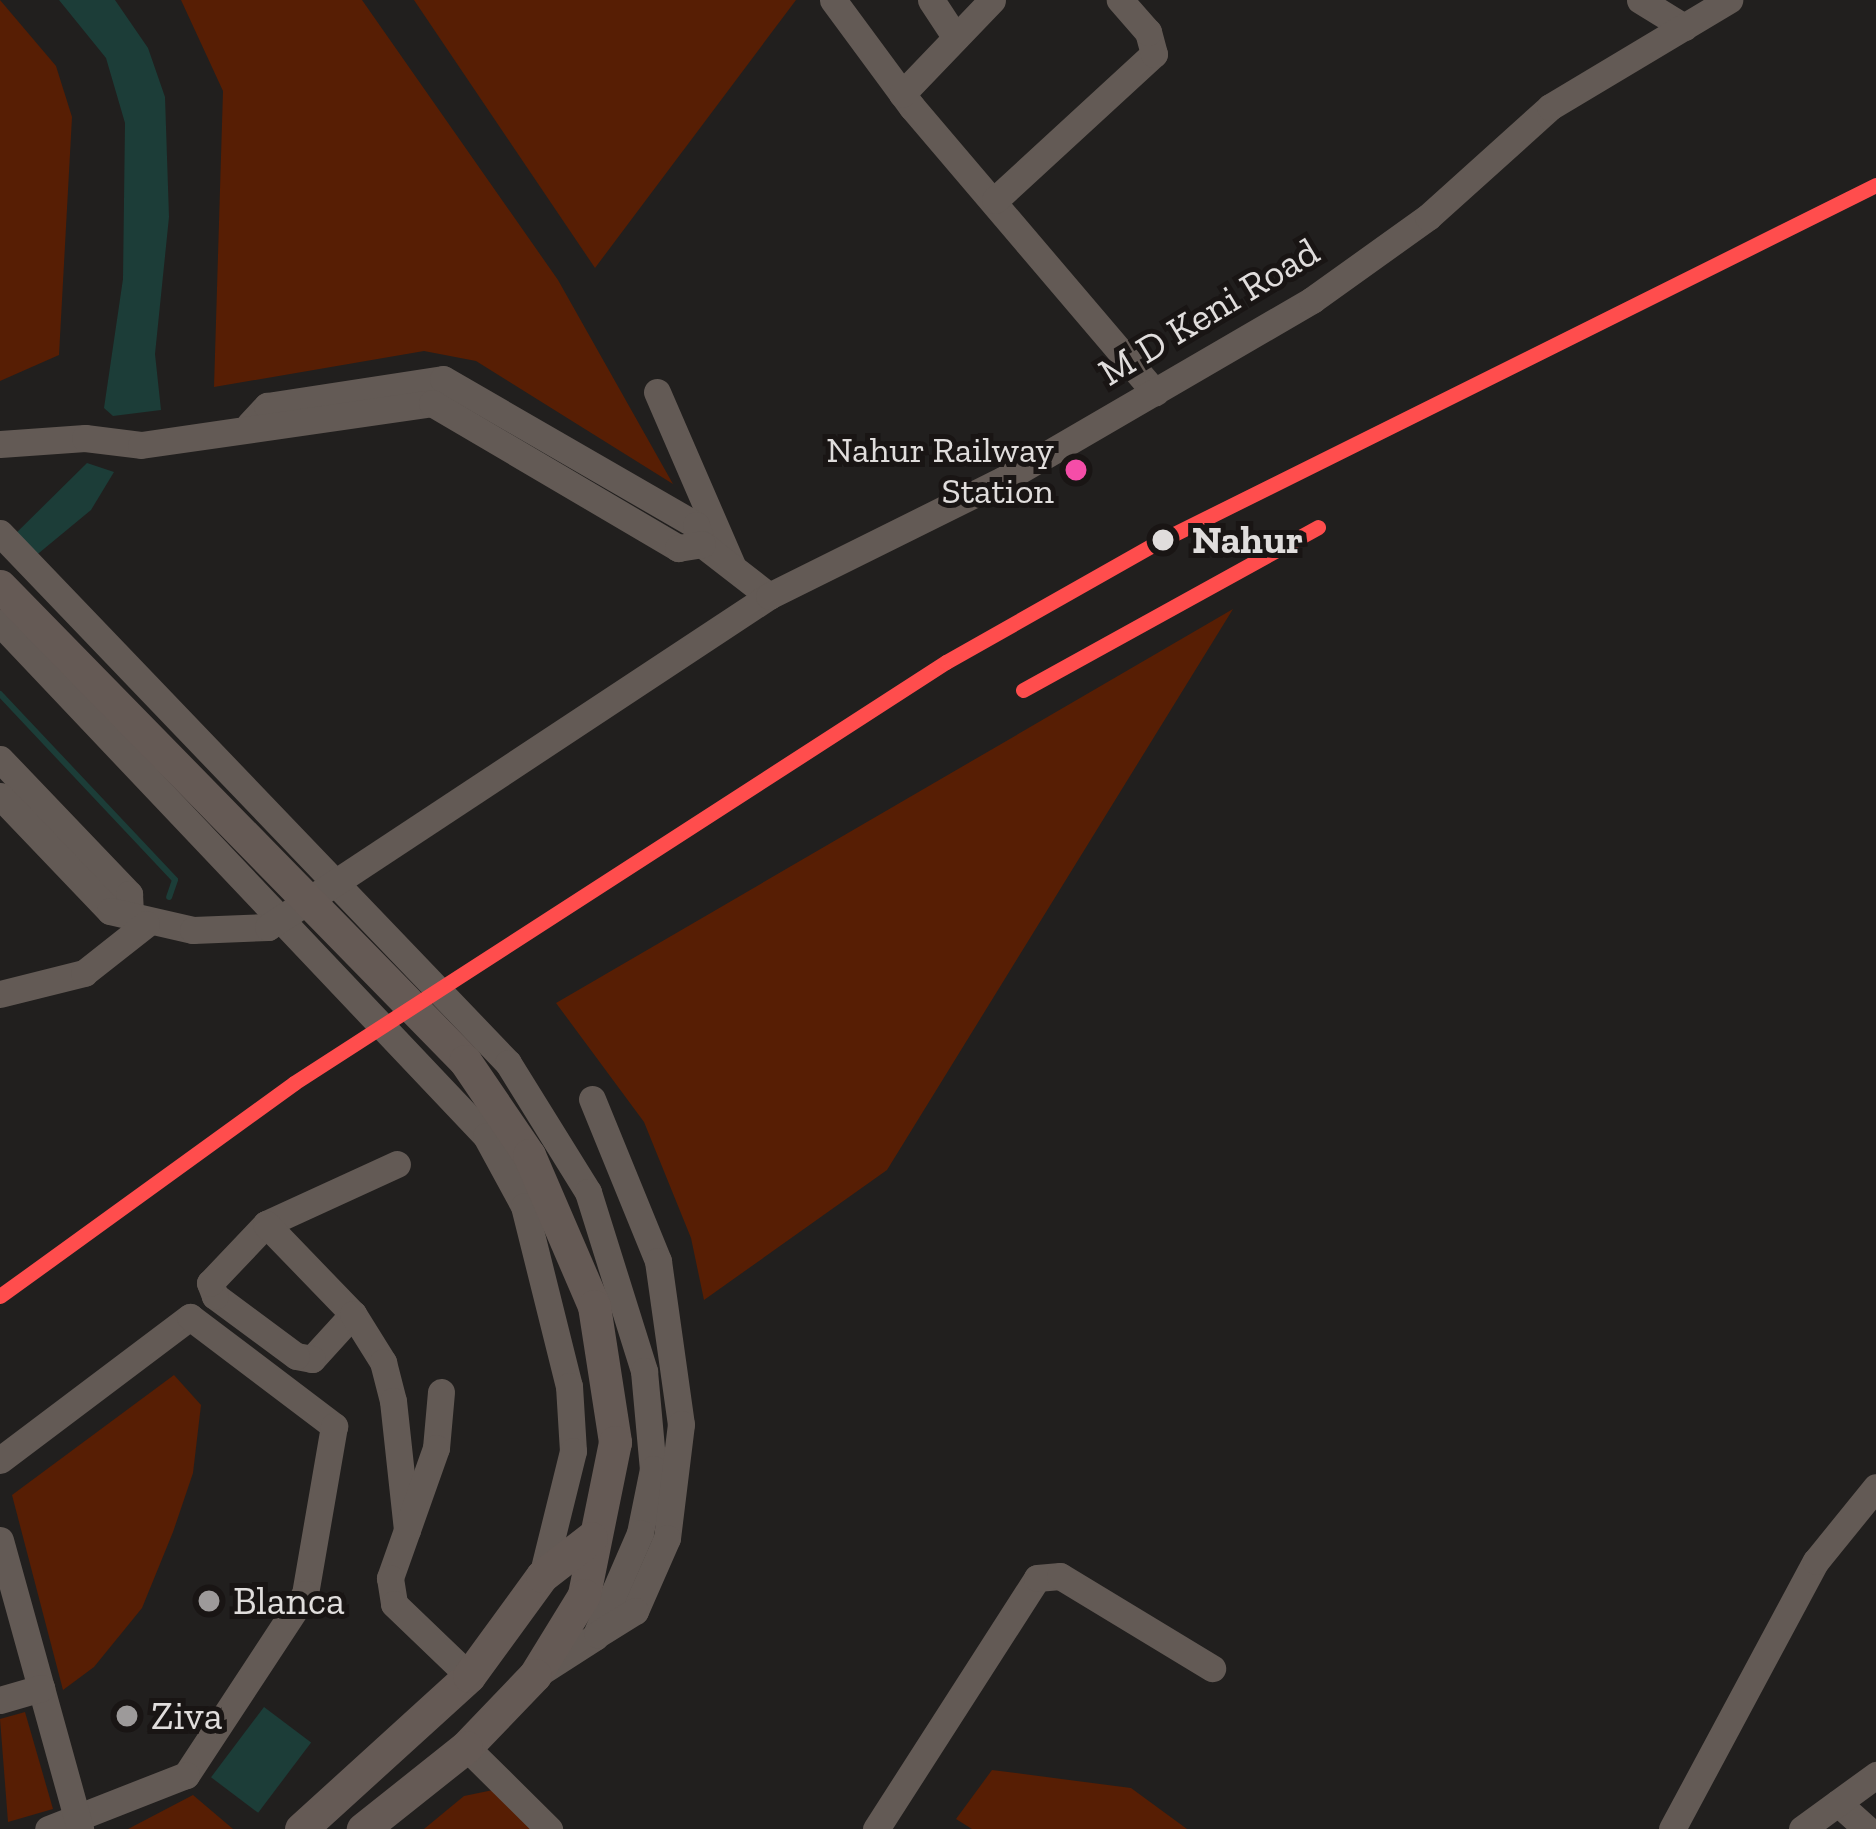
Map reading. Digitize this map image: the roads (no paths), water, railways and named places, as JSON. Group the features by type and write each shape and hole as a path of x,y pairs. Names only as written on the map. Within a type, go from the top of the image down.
{"main road":[{"path":"5,603 272,863 453,1050 529,1155 594,1306 615,1442 591,1538 584,1595 536,1675 466,1748 364,1829"},
{"path":"301,1829 469,1676 542,1576 591,1538"}],"street":[{"path":"832,0 902,94 1155,393"},
{"path":"931,0 959,30"},
{"path":"950,0 959,30"},
{"path":"902,94 992,0"},
{"path":"995,200 1154,54 1148,32 1120,0"},
{"path":"1640,0 1684,27"},
{"name":"M D Keni Road","path":"138,920 268,927 769,596 1004,480 1312,300 1428,217 1550,107 1729,0"},
{"path":"910,60 959,30"},
{"path":"0,444 86,438 141,445 250,424 266,406 442,379 696,525 702,544 769,596"},
{"path":"657,392 732,565"},
{"path":"0,533 508,1063 588,1192 644,1371 653,1469 640,1533 595,1636"},
{"path":"5,603 229,866 452,1094 486,1136 524,1206 569,1386 573,1451 542,1576"},
{"path":"0,759 129,894 138,920"},
{"path":"0,796 110,911 138,920"},
{"path":"0,994 84,973 138,920"},
{"path":"536,1675 635,1611 667,1538 681,1424 658,1262 592,1100"},
{"path":"353,1314 312,1359 296,1356 215,1296 210,1283 266,1224 397,1164"},
{"path":"266,1224 353,1314 388,1381 407,1530"},
{"path":"0,1460 190,1317 334,1426 305,1594 186,1775 79,1826 48,1829"},
{"path":"441,1392 436,1448 390,1578 394,1604 469,1676"},
{"path":"1672,1829 1816,1561 1876,1487"},
{"path":"0,1540 79,1826"},
{"path":"876,1829 1037,1578 1060,1576 1212,1669"},
{"path":"0,1700 41,1688"},
{"path":"466,1748 549,1829"},
{"path":"1804,1828 1876,1776"},
{"path":"1838,1803 1867,1829"}],"water":[{"path":"59,0 115,0 148,48 165,97 169,217 155,354 161,410 113,416 104,408 123,279 125,123 106,58"},
{"path":"87,463 114,472 91,510 22,567 3,546"},
{"path":"264,1707 311,1743 258,1813 211,1777"}],"waterway":[{"path":"0,694 175,880 169,897"}],"place":[{"name":"Nahur Railway Station","path":"1076,470"},
{"name":"Nahur","path":"1163,540"},
{"name":"Blanca","path":"209,1601"},
{"name":"Ziva","path":"127,1716"}]}
